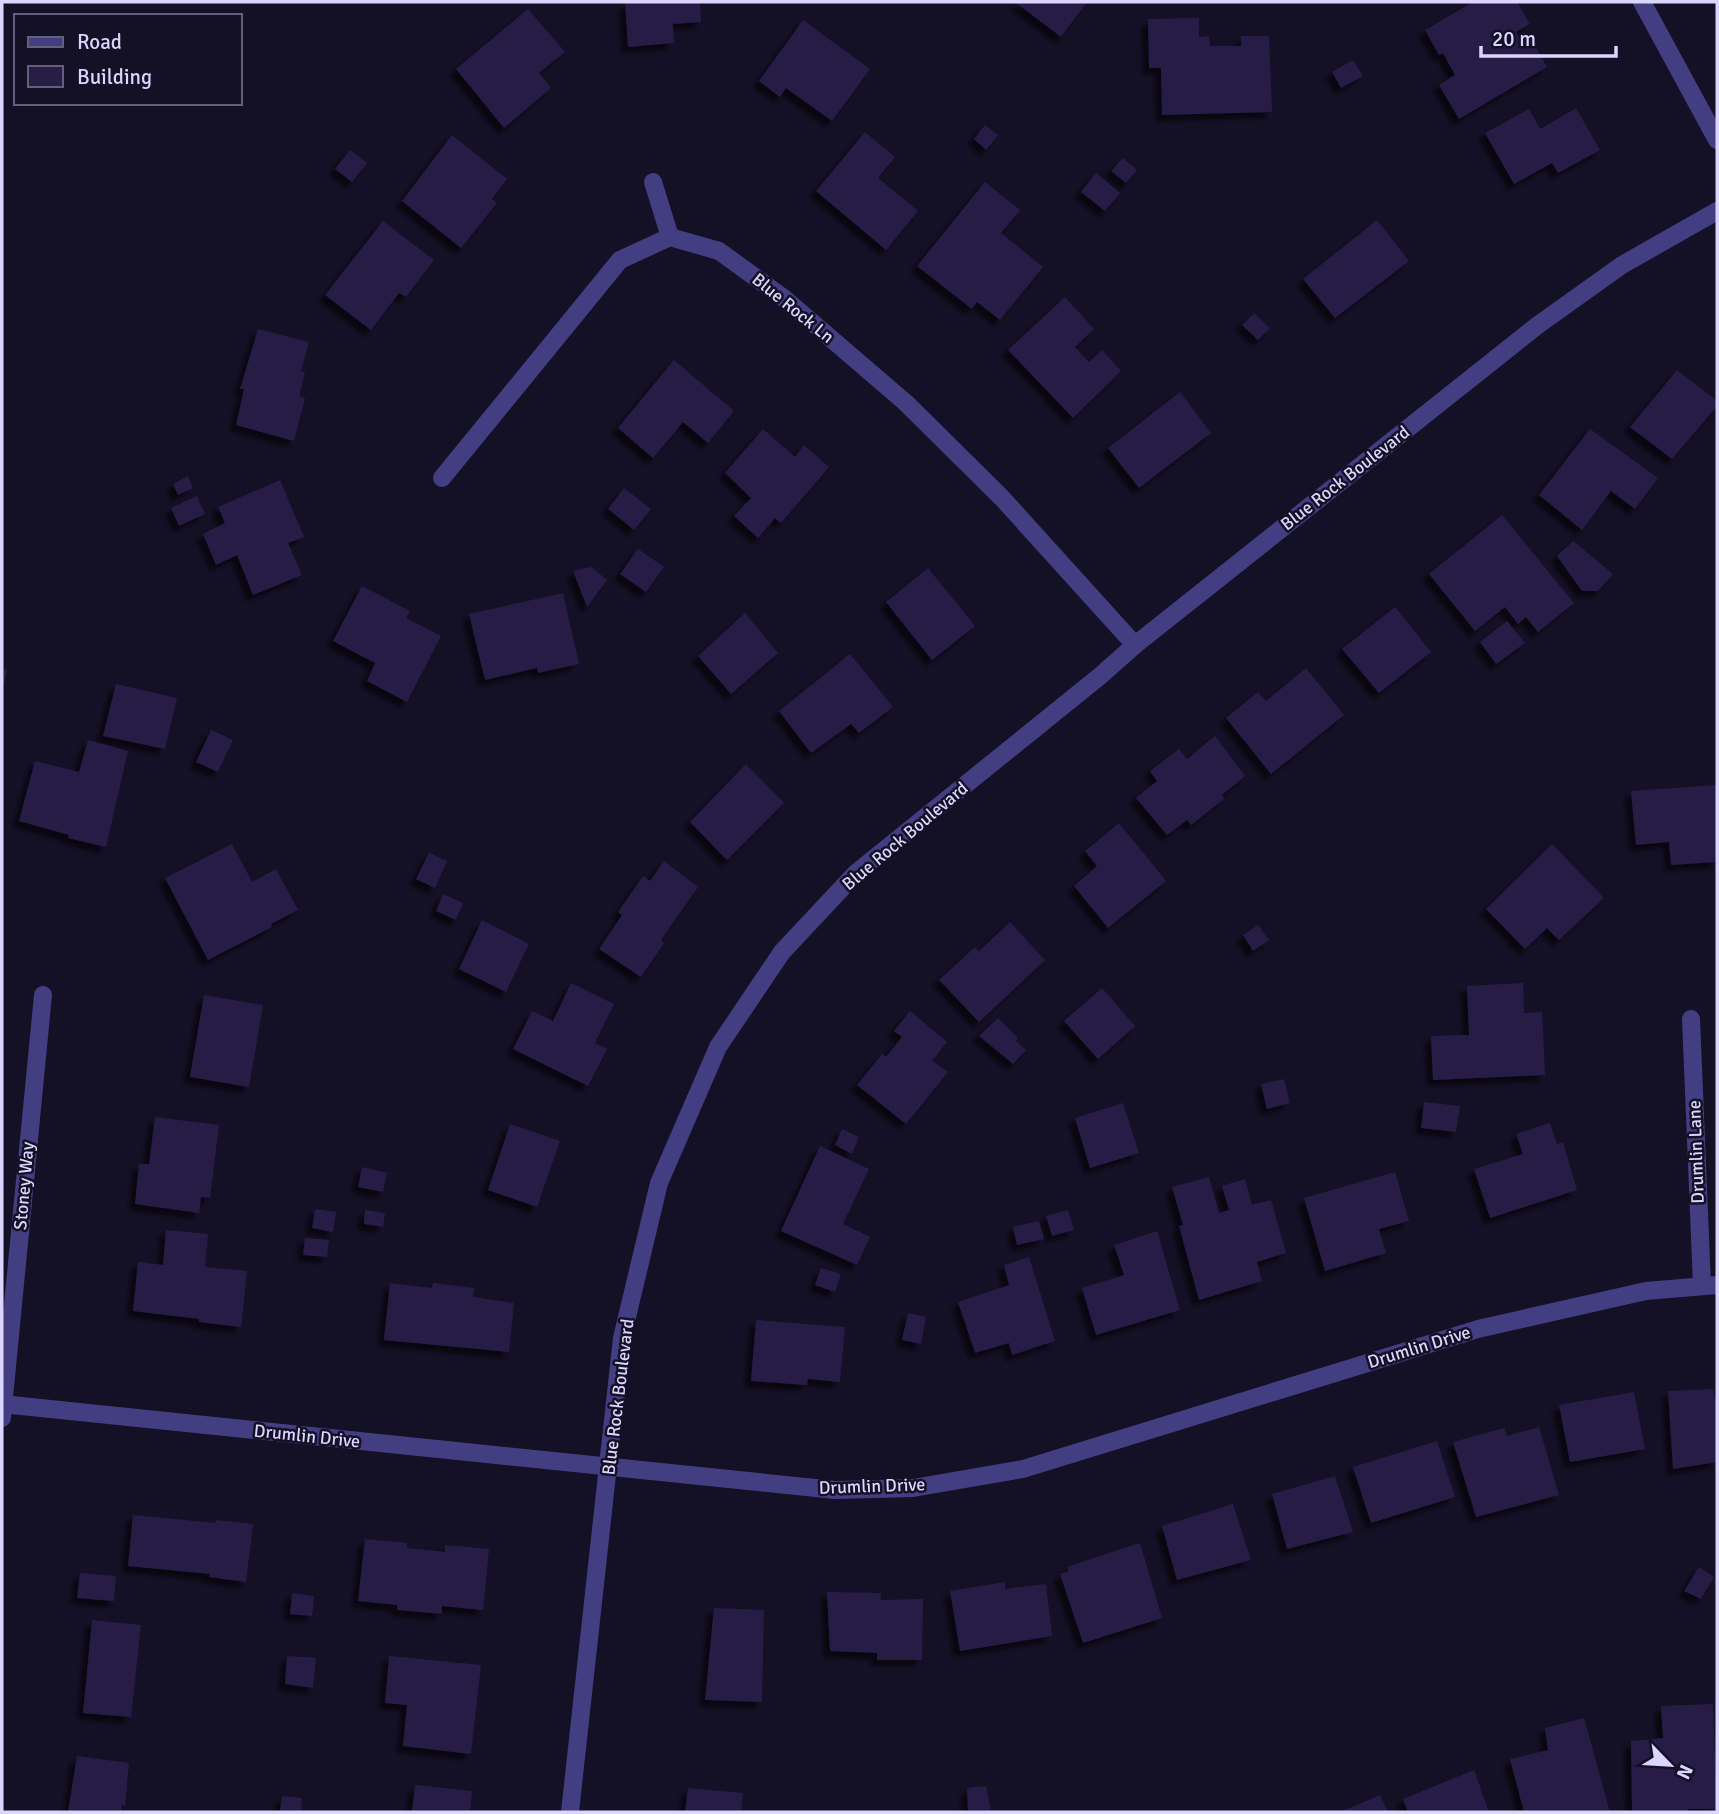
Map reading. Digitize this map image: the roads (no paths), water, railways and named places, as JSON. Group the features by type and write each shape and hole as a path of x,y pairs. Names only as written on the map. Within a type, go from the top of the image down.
{"street":[{"path":"1642,2 1717,140"},
{"path":"442,478 621,260 670,237 653,182"},
{"name":"Blue Rock Boulevard","path":"570,1812 622,1338 659,1183 718,1047 782,952 856,873 1135,645 1538,325 1622,265 1717,211"},
{"name":"Blue Rock Ln","path":"670,237 719,251 786,299 906,403 1002,498 1135,645"},
{"name":"Stoney Way","path":"2,1409 43,995"},
{"name":"Drumlin Lane","path":"1691,1018 1709,1285"},
{"name":"Drumlin Drive","path":"2,1409 835,1490 927,1485 1023,1469 1478,1329 1646,1291 1709,1285"}]}
